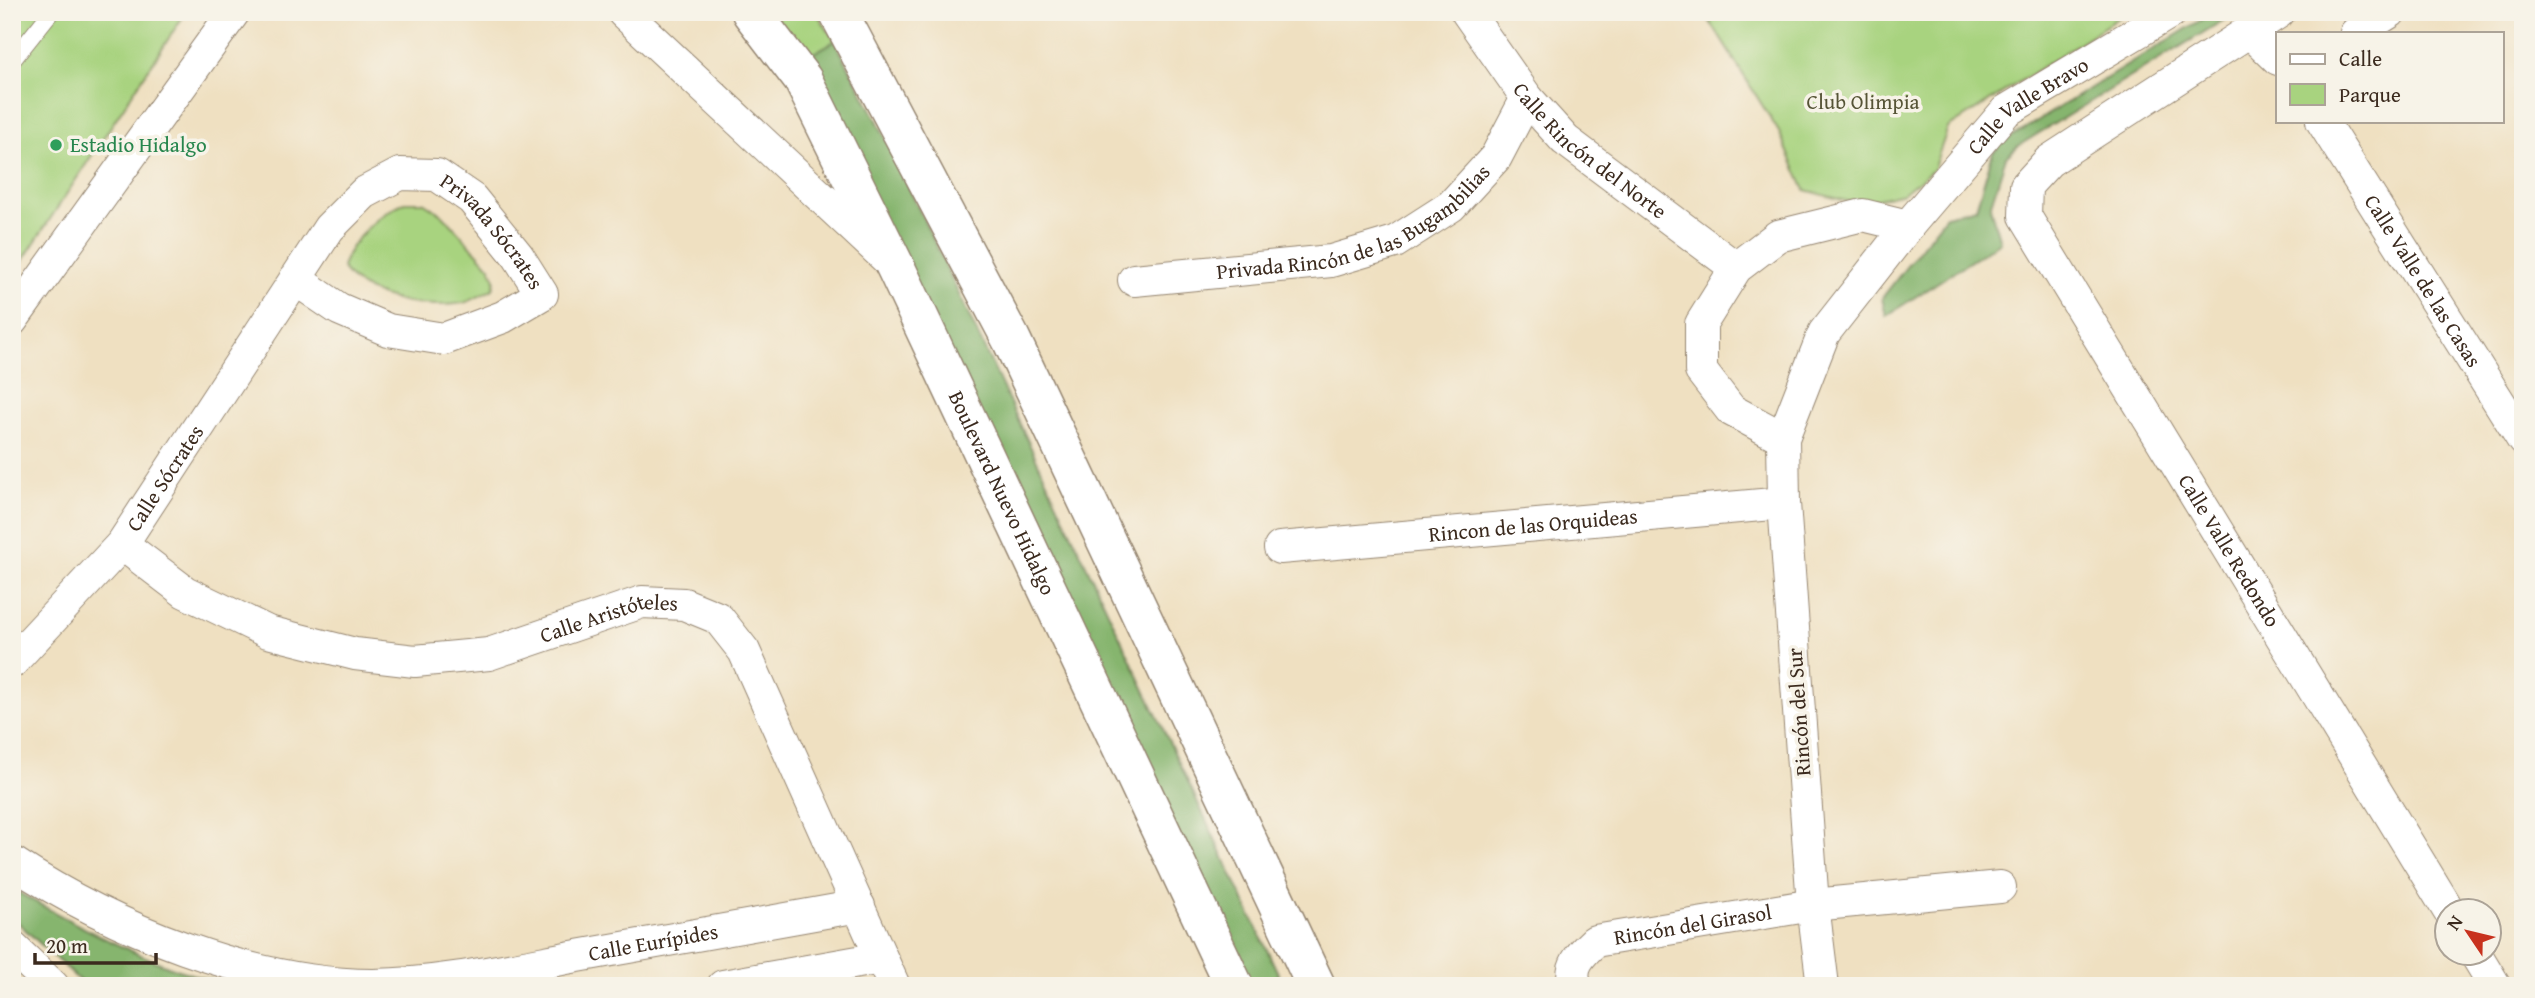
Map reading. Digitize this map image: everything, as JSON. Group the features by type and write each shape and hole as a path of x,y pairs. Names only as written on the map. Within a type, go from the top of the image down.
{"street":[{"path":"12,320 234,12"},
{"path":"623,12 896,268"},
{"name":"Boulevard Nuevo Hidalgo","path":"751,12 803,80 896,268 1234,986"},
{"path":"838,12 1012,339 1316,986"},
{"name":"Calle Rincón del Norte","path":"1467,12 1527,98 1565,140 1736,268"},
{"name":"Calle Valle Bravo","path":"1824,333 1908,226 2006,111 2171,12"},
{"path":"2276,57 2249,31 2279,12"},
{"path":"2358,32 2390,12"},
{"name":"Calle Valle Redondo","path":"2249,31 2049,161 2026,186 2025,216 2440,897"},
{"name":"Privada Rincón de las Bugambilias","path":"1134,280 1331,261 1395,242 1451,206 1496,157 1527,98"},
{"name":"Calle Valle de las Casas","path":"2323,122 2523,440"},
{"name":"Privada Sócrates","path":"400,174 437,175 472,199 518,257 542,294 503,317 444,339 388,330 339,309 295,279 329,228 364,193 400,174"},
{"path":"1783,438 1731,410 1702,371 1701,324 1736,268 1778,236 1863,215 1908,226"},
{"name":"Calle Sócrates","path":"12,662 122,544 295,279"},
{"name":"Rincón del Sur","path":"1823,986 1813,905 1784,503 1783,438 1824,333"},
{"name":"Rincon de las Orquideas","path":"1280,548 1784,503"},
{"name":"Calle Aristóteles","path":"122,544 185,592 268,632 355,654 415,661 489,654 642,602 684,604 718,618 744,651 887,972"},
{"name":"Calle Eurípides","path":"12,862 59,892 188,950 313,980 373,985 465,976 859,906"},
{"name":"Rincón del Girasol","path":"1577,972 1595,941 1813,905 2000,887"},
{"path":"12,947 52,986"},
{"path":"2483,967 2495,986"},
{"path":"723,986 887,972"}],"lane":[{"path":"12,61 51,12"}],"green space":[{"name":"Estadio Hidalgo","path":"12,12 186,12 12,277"},
{"path":"772,12 816,12 835,41 805,58"},
{"name":"Club Olimpia","path":"1704,12 2127,12 1948,128 1933,170 1903,193 1857,204 1805,190 1779,132"},
{"path":"2214,12 2237,12 2018,146 2006,157 1990,207 2000,242 1886,316 1882,298 1946,216 1976,208 1993,152 2008,139"},
{"path":"835,41 876,118 1284,986 1249,986 805,58"},
{"path":"405,202 423,202 443,215 490,267 495,279 493,289 463,303 432,305 396,300 364,287 351,278 342,267 359,237 385,213"},
{"path":"12,889 93,933 149,959 236,986 85,986 12,917"}],"place":[{"name":"Estadio Hidalgo","path":"56,145"}]}
